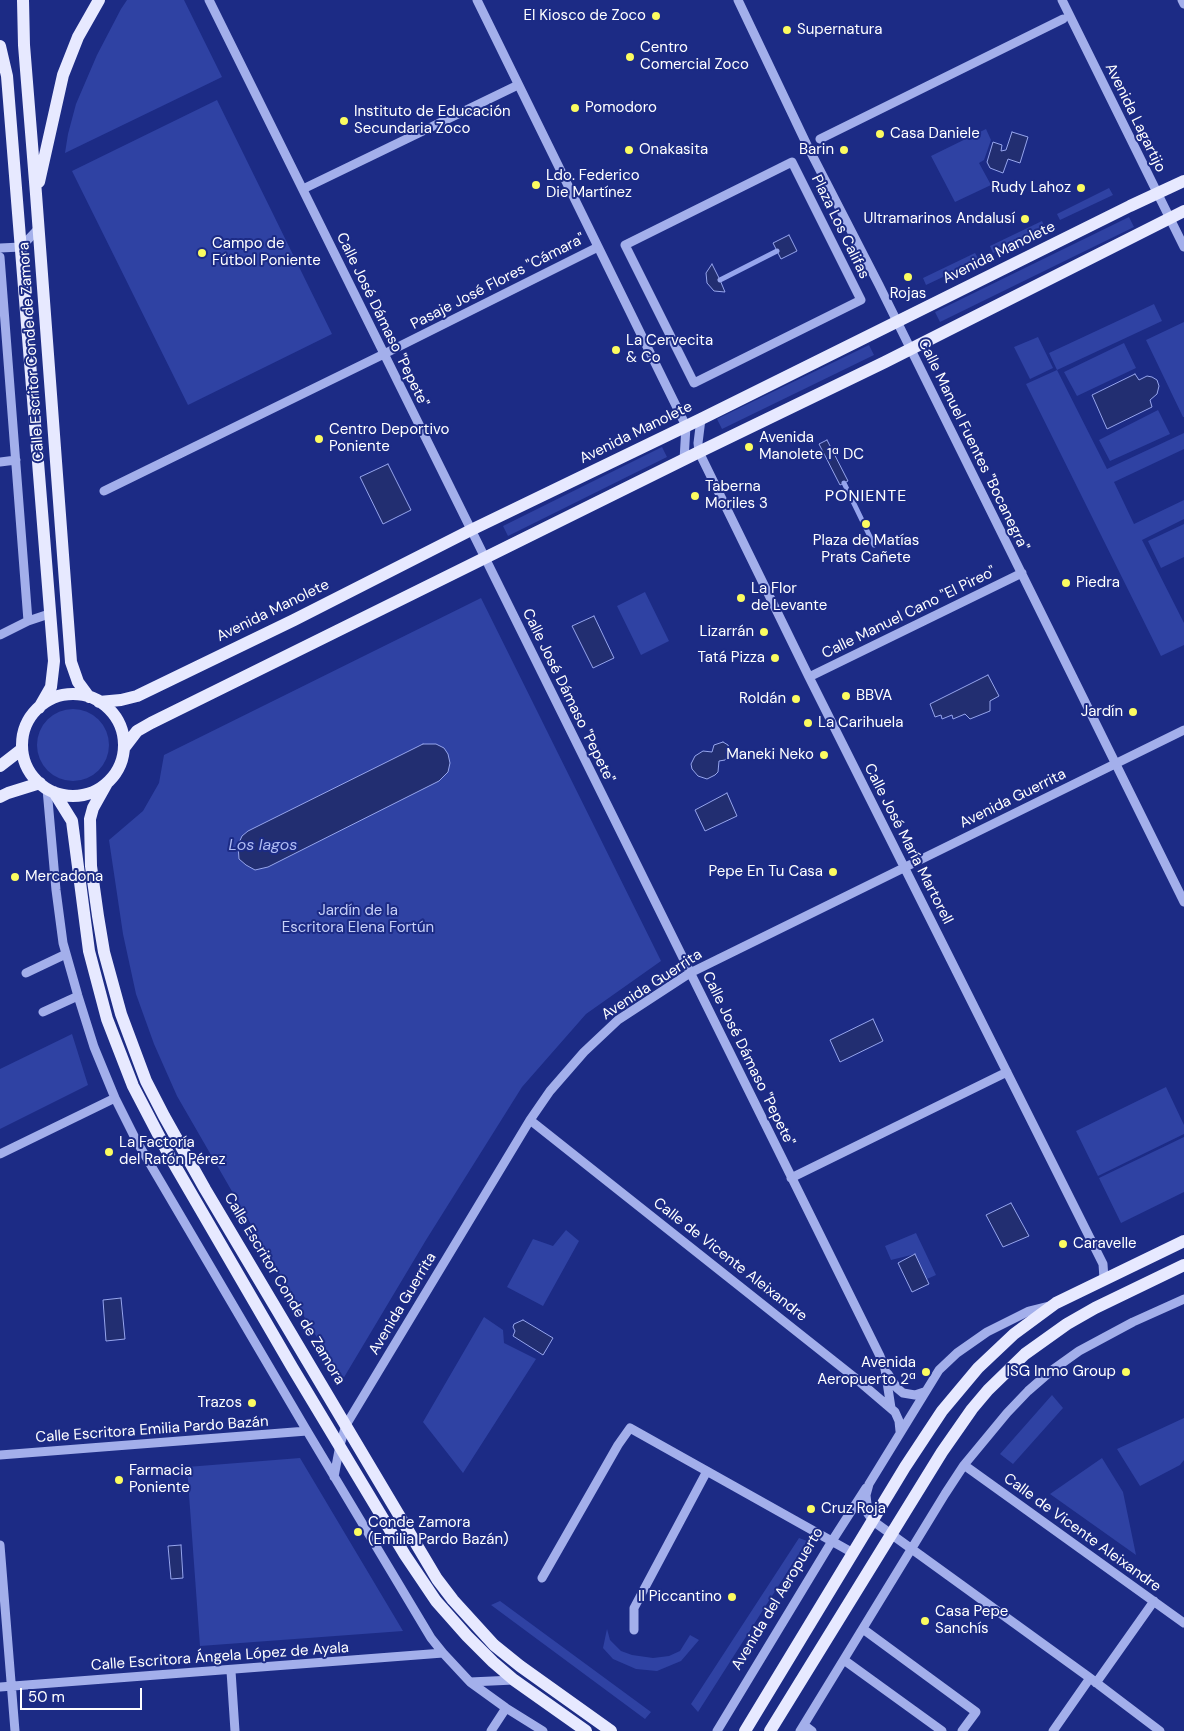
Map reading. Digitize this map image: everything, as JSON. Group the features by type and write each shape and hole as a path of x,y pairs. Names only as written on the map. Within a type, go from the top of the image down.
{"main road":[{"name":"Calle Escritor Conde de Zamora","path":"24,0 24,45 71,662 78,682 94,699"},
{"path":"36,194 63,75 78,37 99,0"},
{"name":"Calle Escritor Conde de Zamora","path":"0,46 7,76 54,670 51,687 39,708"},
{"name":"Avenida Manolete","path":"94,699 121,700 137,696 294,620 470,530 701,419 1156,193 1184,181"},
{"path":"124,748 137,731 911,349 1184,211"},
{"path":"76,694 94,699 110,710 118,721 123,734 124,748 119,767 107,783 96,790 82,795 68,796 47,788 28,768 22,749 24,734 29,720 39,708 50,700 62,696 76,694"},
{"path":"0,766 22,749"},
{"name":"Calle Escritor Conde de Zamora","path":"107,783 93,808 90,819 91,866 104,952 121,1014 155,1099 183,1151 423,1556 459,1608 494,1645 520,1666 611,1731"},
{"name":"Calle Escritor Conde de Zamora","path":"47,788 72,821 91,960 107,1018 133,1086 170,1157 405,1555 436,1601 467,1636 514,1680 586,1731"},
{"path":"0,797 8,793 47,788"},
{"name":"Avenida del Aeropuerto","path":"745,1731 905,1467 942,1412 978,1368 1014,1334 1056,1304 1184,1241"},
{"path":"770,1731 942,1452 972,1409 1025,1354 1067,1324 1095,1308 1184,1265"}],"street":[{"name":"Calle José Dámaso \"Pepete\"","path":"209,0 880,1356 885,1370 891,1408"},
{"path":"477,0 686,426 684,460"},
{"name":"Calle Manuel Fuentes \"Bocanegra\"","path":"738,0 807,145 911,349 1184,902"},
{"name":"Avenida Lagartijo","path":"1062,0 1184,247"},
{"path":"1182,0 1184,4"},
{"path":"820,139 1063,19"},
{"path":"303,189 518,84"},
{"name":"Plaza Los Califas","path":"792,162 861,300 694,383 625,245 792,162"},
{"path":"0,248 20,247 39,228"},
{"name":"Pasaje José Flores \"Cámara\"","path":"104,491 598,247"},
{"name":"Calle Escritor Conde de Zamora","path":"0,257 28,621"},
{"name":"Calle José María Martorell","path":"701,419 698,443 699,452 809,677 1103,1264 1104,1279"},
{"path":"0,462 16,460"},
{"name":"Calle Manuel Cano \"El Pireo\"","path":"809,677 1022,573"},
{"path":"0,635 28,621 50,614"},
{"name":"Avenida Guerrita","path":"334,1477 346,1424 530,1120 550,1091 584,1052 618,1020 690,973 1184,730"},
{"path":"47,788 56,890 63,943 94,1047 115,1098 136,1140 417,1616 443,1653 470,1682 506,1708 543,1731"},
{"path":"26,973 66,954"},
{"path":"43,1012 78,996"},
{"path":"791,1178 1007,1072"},
{"path":"0,1154 115,1098"},
{"name":"Calle de Vicente Aleixandre","path":"530,1120 854,1376 891,1408 899,1421 900,1431"},
{"path":"812,1731 802,1728 945,1494 964,1465 1007,1413 1051,1371 1079,1351 1184,1299"},
{"name":"Avenida del Aeropuerto","path":"717,1731 832,1541 939,1370 969,1343 987,1332 1029,1311 1056,1304"},
{"path":"885,1370 903,1394 914,1395 924,1392"},
{"path":"542,1578 618,1445 630,1428 853,1553"},
{"name":"Calle Escritora Emilia Pardo Bazán","path":"0,1455 307,1431"},
{"name":"Calle de Vicente Aleixandre","path":"964,1465 1184,1623"},
{"path":"634,1630 634,1608 707,1471"},
{"name":"Avenida del Aeropuerto","path":"869,1484 866,1506 868,1514 873,1521"},
{"path":"873,1521 1093,1680 1160,1731"},
{"path":"0,1545 15,1731"},
{"path":"1053,1731 1154,1601"},
{"path":"863,1629 976,1712 962,1731"},
{"name":"Calle Escritora Ángela López de Ayala","path":"0,1687 443,1653"},
{"path":"844,1660 942,1731"},
{"path":"231,1670 235,1731"},
{"path":"470,1682 514,1680"},
{"path":"491,1731 506,1708"}],"green space":[{"path":"127,0 184,0 222,77 65,153 76,104 97,55"},
{"name":"Campo de Fútbol Poniente","path":"217,100 332,334 188,405 72,171"},
{"path":"986,129 991,140 984,160 979,163 991,185 955,202 931,156"},
{"path":"1109,188 1113,195 1060,220 1057,214"},
{"path":"1129,217 1134,227 940,322 935,312"},
{"path":"1042,221 1045,228 993,253 990,246"},
{"path":"975,253 979,260 926,285 923,278"},
{"path":"1154,304 1162,321 1057,370 1049,353"},
{"path":"1184,322 1184,417 1183,417 1146,340"},
{"path":"1038,337 1053,368 1030,379 1014,347"},
{"path":"1124,343 1136,368 1077,396 1064,372"},
{"path":"869,345 874,355 722,429 717,419"},
{"path":"1057,370 1107,469 1184,433 1184,449 1114,482 1134,524 1184,500 1184,519 1142,540 1184,623 1184,645 1161,656 1026,384"},
{"path":"1158,410 1170,434 1110,461 1099,440"},
{"path":"662,447 667,457 508,536 503,526"},
{"path":"1184,524 1184,557 1161,568 1148,541"},
{"path":"645,592 669,641 641,655 617,606"},
{"name":"Jardín de la Escritora Elena Fortún","path":"481,598 661,961 586,1014 522,1087 426,1240 343,1379 305,1318 177,1096 154,1044 136,994 123,934 109,840 143,811 159,783 164,755"},
{"path":"66,709 80,709 99,719 109,738 109,752 99,771 80,781 66,781 47,771 37,752 37,738 47,719"},
{"path":"72,1034 88,1085 0,1129 0,1069"},
{"path":"1166,1087 1184,1125 1184,1134 1098,1176 1076,1131"},
{"path":"1184,1137 1184,1192 1121,1223 1099,1178"},
{"path":"566,1230 579,1241 543,1306 507,1287 533,1239 553,1246"},
{"path":"916,1233 936,1275 927,1279 915,1254 891,1260 885,1246"},
{"path":"484,1317 503,1330 504,1343 536,1359 463,1473 423,1422"},
{"path":"1052,1395 1063,1408 1013,1464 1000,1454"},
{"path":"1184,1418 1184,1460 1180,1465 1140,1486 1117,1449"},
{"path":"300,1458 403,1631 200,1646 187,1467"},
{"path":"1102,1458 1123,1492 1136,1555 1050,1494"},
{"path":"799,1538 807,1541 698,1712 691,1704"},
{"path":"500,1601 651,1712 645,1719 491,1605"},
{"path":"607,1629 610,1640 621,1651 632,1655 653,1658 669,1656 680,1651 690,1635 699,1640 681,1661 657,1671 636,1669 613,1659 603,1648"}],"water":[{"path":"1012,132 1028,137 1020,163 1008,159 1003,173 990,168 987,162 993,142 1002,145 1001,151 1006,150"},
{"path":"789,235 797,251 781,259 773,243"},
{"path":"712,264 725,292 714,291 707,283 706,273"},
{"path":"1135,374 1139,380 1147,376 1157,380 1159,386 1157,394 1150,400 1152,407 1107,429 1092,395"},
{"path":"827,440 848,481 840,485 819,444"},
{"path":"388,464 411,510 383,524 360,477"},
{"path":"594,616 614,658 593,668 572,626"},
{"path":"988,675 999,696 990,701 990,711 970,719 965,714 953,719 952,715 942,719 941,715 935,717 930,704"},
{"path":"723,742 728,745 731,753 725,760 719,761 718,772 707,779 698,776 692,769 691,764 695,756 703,751 712,752 714,745"},
{"name":"Los lagos","path":"423,744 436,744 444,748 448,754 450,763 448,772 439,781 268,867 255,870 239,859 238,845 242,836 248,831"},
{"path":"727,793 737,816 705,831 695,810"},
{"path":"873,1019 883,1041 840,1062 830,1040"},
{"path":"1011,1203 1029,1236 1003,1247 986,1215"},
{"path":"915,1254 929,1284 912,1292 898,1263"},
{"path":"121,1298 125,1339 106,1341 103,1300"},
{"path":"523,1320 553,1338 543,1355 513,1336 515,1331 514,1324"},
{"path":"181,1545 183,1578 171,1579 168,1546"}],"waterway":[{"path":"720,280 777,251"},
{"path":"844,483 874,545"}],"place":[{"name":"El Kiosco de Zoco","path":"656,16"},
{"name":"Supernatura","path":"787,30"},
{"name":"Centro Comercial Zoco","path":"630,57"},
{"name":"Pomodoro","path":"575,108"},
{"name":"Instituto de Educación Secundaria Zoco","path":"344,121"},
{"name":"Casa Daniele","path":"880,134"},
{"name":"Onakasita","path":"629,150"},
{"name":"Barin","path":"844,150"},
{"name":"Ldo. Federico Die Martínez","path":"536,185"},
{"name":"Rudy Lahoz","path":"1081,188"},
{"name":"Ultramarinos Andalusí","path":"1025,219"},
{"name":"Campo de Fútbol Poniente","path":"202,253"},
{"name":"Rojas","path":"908,277"},
{"name":"La Cervecita & Co","path":"616,350"},
{"name":"Centro Deportivo Poniente","path":"319,439"},
{"name":"Avenida Manolete 1ª DC","path":"749,447"},
{"name":"Taberna Moriles 3","path":"695,496"},
{"name":"Plaza de Matías Prats Cañete","path":"866,524"},
{"name":"Piedra","path":"1066,583"},
{"name":"La Flor de Levante","path":"741,598"},
{"name":"Lizarrán","path":"764,632"},
{"name":"Tatá Pizza","path":"775,658"},
{"name":"BBVA","path":"846,696"},
{"name":"Roldán","path":"796,699"},
{"name":"Jardín","path":"1133,712"},
{"name":"La Carihuela","path":"808,723"},
{"name":"Maneki Neko","path":"824,755"},
{"name":"Pepe En Tu Casa","path":"833,872"},
{"name":"Mercadona","path":"15,877"},
{"name":"La Factoría del Ratón Pérez","path":"109,1152"},
{"name":"Caravelle","path":"1063,1244"},
{"name":"Avenida Aeropuerto 2ª","path":"926,1372"},
{"name":"ISG Inmo Group","path":"1126,1372"},
{"name":"Trazos","path":"252,1403"},
{"name":"Farmacia Poniente","path":"119,1480"},
{"name":"Cruz Roja","path":"811,1509"},
{"name":"Conde Zamora (Emilia Pardo Bazán)","path":"358,1532"},
{"name":"Il Piccantino","path":"732,1597"},
{"name":"Casa Pepe Sanchís","path":"925,1621"}],"district":[{"name":"PONIENTE","path":"866,497"}]}
